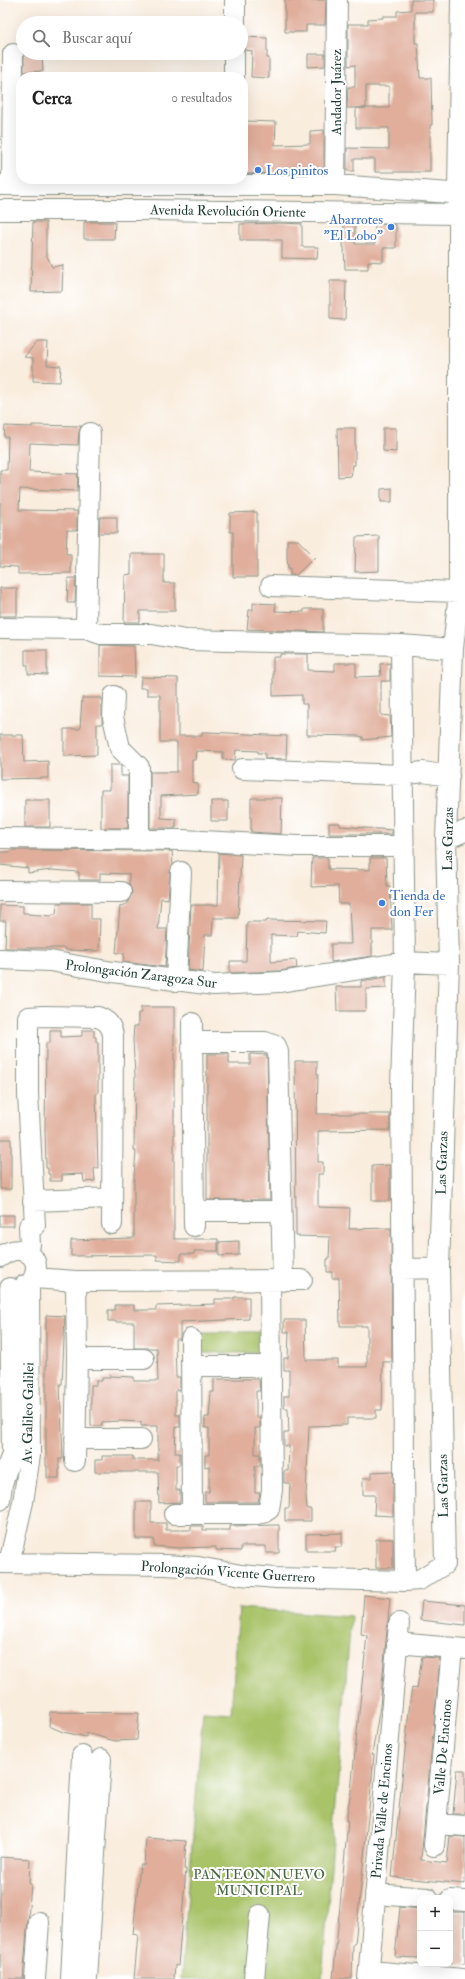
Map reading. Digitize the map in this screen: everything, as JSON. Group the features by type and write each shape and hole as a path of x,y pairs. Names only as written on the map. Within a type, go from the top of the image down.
{"street":[{"path":"235,0 235,16"},
{"name":"Andador Juárez","path":"335,185 337,0"},
{"name":"Las Garzas","path":"430,1574 444,1564 439,1268 449,964 458,834 459,779 453,649 459,592 460,214 463,194 461,0"},
{"path":"6,185 13,54"},
{"path":"234,60 234,72"},
{"name":"Avenida Revolución Oriente","path":"248,182 335,185 463,194"},
{"name":"Avenida Revolución Oriente","path":"6,185 174,184"},
{"path":"144,210 145,185"},
{"name":"Avenida Revolución Oriente","path":"0,210 144,210 460,214"},
{"path":"86,629 90,433"},
{"path":"271,586 459,592"},
{"path":"0,628 86,629 101,634 151,634 186,640 401,645 453,649"},
{"path":"401,645 405,962 401,1086 405,1580"},
{"path":"114,696 113,717 120,748 139,767 139,839"},
{"path":"242,769 402,775 423,772 459,779"},
{"path":"0,838 139,839 298,846 403,846"},
{"path":"176,981 181,872"},
{"path":"0,891 121,892"},
{"name":"Prolongación Zaragoza Sur","path":"0,959 50,961 176,981 214,985 280,982 405,962 449,964"},
{"path":"25,1250 30,1245 29,1226 35,1226 28,1094 28,1017 98,1017 106,1020 112,1026 112,1224"},
{"path":"191,1339 191,1366 183,1514 263,1513 269,1509 272,1490 271,1366 285,1281 281,1211 279,1059 276,1046 265,1042 192,1032 194,1218 281,1211"},
{"path":"33,1201 112,1198"},
{"path":"0,1257 6,1252 15,1249 25,1250 32,1256 36,1263 18,1283 21,1454 2,1484 0,1499 23,1502"},
{"path":"402,1269 439,1268"},
{"path":"18,1283 76,1281 285,1281"},
{"path":"75,1460 77,1359 76,1281"},
{"path":"77,1359 144,1359"},
{"path":"191,1366 271,1366"},
{"path":"76,1439 142,1439"},
{"name":"Av. Galileo Galilei","path":"4,1563 23,1502 21,1454"},
{"name":"Prolongación Vicente Guerrero","path":"4,1563 165,1565 198,1567 241,1575 276,1578 419,1580 430,1574"},
{"name":"Privada Valle de Encinos","path":"369,1975 399,1623"},
{"path":"398,1643 458,1649"},
{"name":"Valle De Encinos","path":"434,1846 458,1649"},
{"path":"71,1979 92,1758 87,1979"},
{"path":"436,1824 465,1826"},
{"path":"375,1894 417,1897"},
{"path":"453,1900 465,1901"},
{"path":"254,1979 260,1915"},
{"path":"35,1979 39,1922"},
{"path":"369,1975 462,1979"}],"green space":[{"path":"198,1332 259,1332 259,1353 198,1353"},
{"name":"PANTEON NUEVO MUNICIPAL","path":"239,1608 351,1616 322,1979 181,1979 203,1711 231,1713"}],"building":[{"path":"285,0 326,0 325,25 306,25 306,32 285,32"},
{"path":"411,0 433,0 433,12 415,12 415,43 418,43 420,78 431,78 432,125 430,125 430,172 375,172 375,159 354,159 354,171 347,171 347,148 389,149 389,128 356,128 356,108 347,108 348,87 355,87 355,65 348,66 348,24 368,24 368,19 383,18 383,16 397,16 397,11 411,10","holes":["366,86 389,86 389,108 366,108"]},
{"path":"248,37 267,38 269,78 251,77 252,51 248,50"},
{"path":"308,54 325,54 325,66 308,67"},
{"path":"24,60 42,60 43,71 24,72"},
{"path":"248,121 276,122 275,145 310,144 310,131 324,130 324,172 248,174"},
{"path":"33,222 46,222 46,254 52,267 63,265 62,291 31,292"},
{"path":"84,222 115,222 114,239 84,239"},
{"path":"240,224 302,224 302,247 318,247 317,259 282,258 282,240 240,240"},
{"path":"344,224 355,224 355,244 375,244 375,224 396,225 396,248 383,248 383,262 368,261 368,269 345,269 343,247"},
{"path":"330,281 346,281 345,320 330,319"},
{"path":"37,342 48,342 47,365 61,366 60,382 33,381 33,358 24,357"},
{"path":"32,425 81,426 78,445 30,443 29,472 78,474 77,491 20,489 19,510 77,511 77,530 67,530 66,554 71,554 71,573 18,574 18,567 0,566 0,470 7,470 8,437 4,437 5,426 32,427"},
{"path":"337,428 355,428 355,465 353,465 351,476 338,477"},
{"path":"383,428 396,428 396,452 383,451"},
{"path":"392,488 392,502 381,502 381,489"},
{"path":"257,512 257,577 233,577 233,532 230,532 230,513"},
{"path":"100,517 117,517 117,533 99,533"},
{"path":"379,536 379,571 355,572 356,537"},
{"path":"287,540 298,540 315,557 296,575 290,575 290,568 288,568"},
{"path":"131,554 164,554 164,583 175,583 175,611 140,611 140,622 124,622 125,575 131,574"},
{"path":"68,578 76,578 75,603 67,603"},
{"path":"0,588 17,588 17,616 0,616"},
{"path":"253,603 276,604 275,611 304,612 304,609 323,609 323,632 247,629 249,610 253,610"},
{"path":"100,645 134,646 135,677 100,676"},
{"path":"25,650 47,650 47,675 28,674 28,665 25,665"},
{"path":"280,654 308,654 308,670 335,671 335,663 356,663 356,677 381,676 380,664 390,663 390,681 381,681 381,715 390,716 391,737 363,740 363,737 359,736 307,735 307,704 302,704 302,695 273,696 273,657 280,657"},
{"path":"141,677 178,678 178,736 202,736 202,732 208,732 287,736 286,759 265,758 265,753 258,753 258,751 236,750 235,760 223,759 223,752 196,751 195,760 192,760 192,782 198,784 198,794 161,796 161,818 176,819 176,828 150,828 150,772 177,772 177,742 160,742 160,695 147,695 147,688 140,688"},
{"path":"82,698 102,698 102,724 97,724 97,755 64,756 64,729 80,729"},
{"path":"0,735 23,735 24,762 48,761 48,778 0,779"},
{"path":"110,765 121,765 121,776 128,776 128,828 101,828 101,790 110,790"},
{"path":"251,798 282,798 281,834 251,832"},
{"path":"25,800 50,800 50,827 25,827"},
{"path":"211,801 228,801 228,821 211,821"},
{"path":"329,823 340,823 340,826 392,830 392,834 329,834"},
{"path":"12,850 172,851 173,865 170,871 168,899 161,898 158,929 167,929 165,967 123,962 124,953 116,953 120,906 127,904 132,892 129,884 129,874 100,873 100,880 79,880 79,872 51,870 28,873 28,868 0,865 0,852 11,852"},
{"path":"219,853 241,855 238,918 213,918 212,935 205,935 203,972 188,970 191,905 218,905"},
{"path":"312,858 328,858 328,869 370,870 370,858 386,858 387,886 390,886 392,930 372,930 372,956 331,962 331,944 351,944 349,904 339,904 338,886 311,887"},
{"path":"57,903 91,903 91,919 100,919 99,951 65,950 65,948 5,948 6,921 0,921 0,905 23,906 23,913 51,916 52,914 56,914"},
{"path":"267,920 326,921 325,933 298,931 297,936 271,935 271,962 296,960 297,968 279,971 230,973 230,961 246,961 247,922 266,922"},
{"path":"386,977 386,988 366,989 366,1009 364,1011 337,1011 336,987 361,987 361,981"},
{"path":"141,1007 174,1007 174,1239 218,1239 218,1251 194,1251 194,1254 181,1254 181,1261 157,1260 157,1255 71,1256 71,1240 134,1238 134,1177 136,1151 134,1151 135,1076 133,1039 134,1026 138,1026 138,1013 141,1013"},
{"path":"50,1030 61,1030 61,1037 82,1036 82,1030 94,1030 94,1037 96,1037 96,1042 98,1042 98,1093 96,1093 98,1168 94,1168 95,1181 84,1182 83,1174 62,1175 62,1181 50,1181 50,1174 48,1174 48,1168 46,1168 46,1043 50,1043"},
{"path":"207,1054 229,1054 229,1064 250,1064 250,1054 267,1055 270,1200 207,1200"},
{"path":"295,1061 317,1061 317,1114 390,1114 390,1130 318,1131 318,1162 323,1162 323,1174 318,1174 318,1207 350,1208 349,1229 391,1228 392,1362 383,1362 382,1410 376,1410 376,1418 347,1418 347,1425 309,1426 306,1496 307,1509 311,1509 311,1521 285,1521 285,1508 289,1508 290,1483 284,1483 284,1471 288,1471 289,1446 284,1446 284,1433 289,1433 288,1408 284,1408 284,1396 289,1396 289,1370 284,1370 284,1358 288,1358 289,1332 284,1332 284,1320 305,1320 306,1360 338,1360 338,1367 367,1367 367,1326 340,1326 339,1278 332,1278 332,1272 327,1272 330,1237 296,1236"},
{"path":"0,1139 11,1139 11,1189 0,1189"},
{"path":"390,1165 390,1201 372,1201 372,1166"},
{"path":"0,1215 14,1215 14,1226 0,1226"},
{"path":"239,1241 239,1255 219,1256 219,1242"},
{"path":"234,1297 249,1297 249,1319 180,1322 180,1339 175,1339 176,1377 180,1377 180,1390 176,1390 176,1415 180,1415 180,1427 176,1427 175,1453 180,1453 180,1465 176,1465 176,1490 180,1490 180,1502 159,1503 158,1472 95,1472 95,1460 102,1460 102,1456 133,1456 133,1460 158,1460 158,1426 141,1426 141,1422 120,1421 102,1422 102,1426 91,1426 91,1385 96,1385 96,1381 102,1381 102,1378 109,1378 109,1376 134,1377 134,1381 158,1381 157,1348 134,1348 134,1322 108,1321 108,1310 115,1310 115,1305 134,1305 134,1310 156,1310 156,1306 215,1304 215,1299 234,1299"},
{"path":"46,1315 65,1316 62,1384 60,1384 63,1459 59,1459 59,1478 47,1478 46,1466"},
{"path":"214,1379 259,1379 260,1391 256,1391 256,1417 260,1417 260,1428 255,1428 255,1454 260,1454 260,1466 255,1466 255,1493 260,1493 258,1502 205,1502 205,1492 209,1492 209,1466 205,1467 205,1455 209,1455 209,1428 205,1428 205,1417 209,1417 211,1392 214,1392"},
{"path":"393,1471 393,1516 374,1515 375,1495 363,1495 363,1478 372,1478 372,1472"},
{"path":"136,1502 151,1502 151,1523 166,1523 166,1530 191,1530 191,1526 203,1526 203,1530 230,1530 230,1526 279,1525 279,1553 266,1553 266,1546 241,1546 241,1551 216,1550 216,1547 178,1548 154,1546 154,1539 136,1539"},
{"path":"342,1533 341,1547 335,1547 336,1551 306,1551 306,1534"},
{"path":"376,1539 393,1539 393,1568 376,1568"},
{"path":"364,1595 390,1598 380,1706 372,1755 374,1755 355,1944 353,1944 352,1979 333,1979 348,1821 346,1821 351,1791 367,1635 361,1634"},
{"path":"422,1601 465,1605 465,1625 420,1620"},
{"path":"422,1657 440,1658 421,1860 447,1863 450,1836 465,1837 465,1884 392,1877 410,1701 412,1688 417,1689"},
{"path":"50,1712 139,1713 137,1740 115,1741 86,1733 86,1737 63,1732 49,1726"},
{"path":"457,1770 465,1770 465,1814 453,1814"},
{"path":"146,1838 186,1841 184,1869 186,1869 178,1966 175,1965 174,1979 134,1979 138,1935 133,1934 140,1865 144,1865"},
{"path":"0,1857 30,1859 29,1884 31,1884 23,1979 0,1979"},
{"path":"400,1907 417,1909 417,1958 395,1957"},
{"path":"453,1912 465,1912 465,1964 453,1963"}],"place":[{"name":"Los pinitos","path":"258,170"},
{"name":"Abarrotes \"El Lobo\"","path":"391,227"},
{"name":"Tienda de don Fer","path":"382,903"}]}
